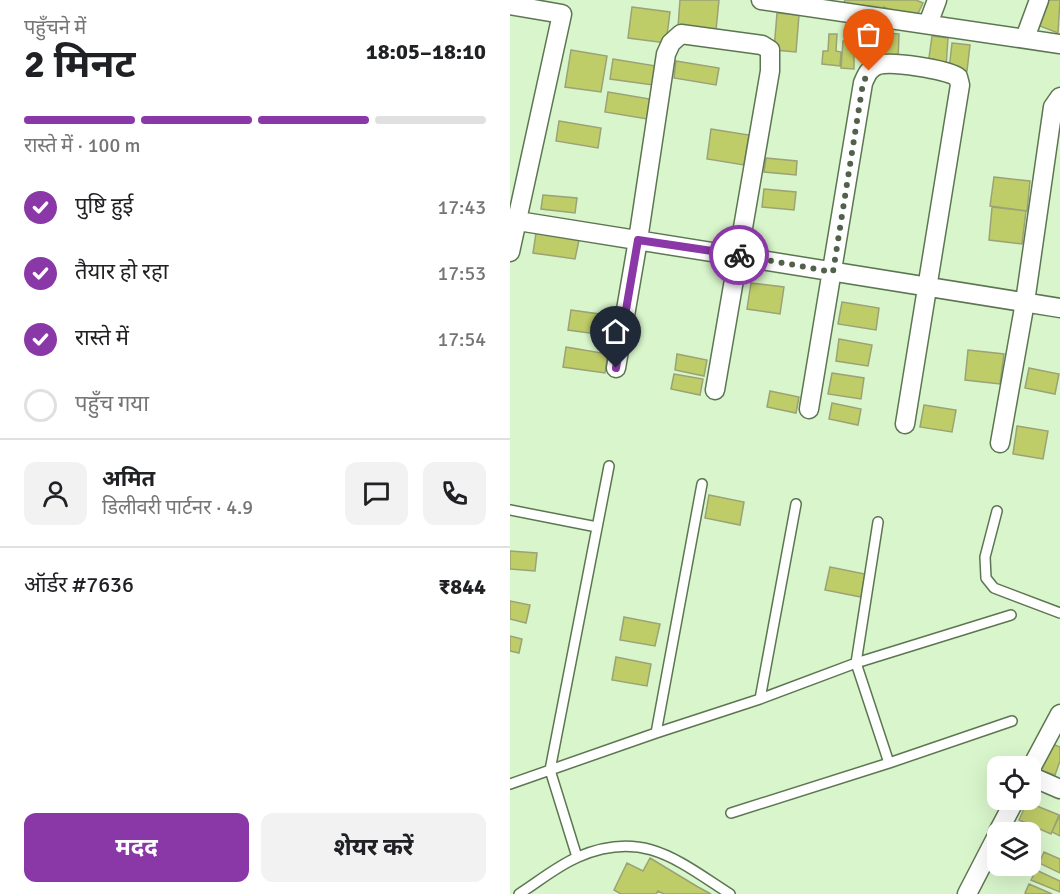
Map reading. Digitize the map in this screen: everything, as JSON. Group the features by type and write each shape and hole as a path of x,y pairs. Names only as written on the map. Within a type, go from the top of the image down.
{"street":[{"path":"761,0 827,5 928,24 1060,44"},
{"path":"928,24 937,0"},
{"path":"1025,38 1040,0"},
{"path":"510,5 546,6 562,14 510,252"},
{"path":"616,368 666,54 671,43 681,34 762,45 770,50 770,71 715,390"},
{"path":"809,409 863,83 869,71 878,65 917,66 950,72 958,76 960,85 905,424"},
{"path":"1000,443 1025,302 1053,106 1060,97"},
{"path":"518,221 1060,308"},
{"path":"1038,756 1060,714"},
{"path":"1041,781 1060,789"},
{"path":"967,894 987,855"}],"lane":[{"path":"577,857 550,770 609,466"},
{"path":"656,733 702,484"},
{"path":"760,699 796,504"},
{"path":"510,510 597,527"},
{"path":"997,511 985,557 986,578 994,588 1060,613"},
{"path":"878,522 856,663 889,763"},
{"path":"510,784 760,699 856,663 1011,615"},
{"path":"731,813 1012,721"},
{"path":"519,894 577,857 612,847 630,845 647,847 667,855 730,894"}],"building":[{"path":"680,0 719,0 716,30 678,27"},
{"path":"845,0 916,0 923,3 915,20 884,7 882,11 843,5"},
{"path":"1044,0 1060,0 1058,33 1035,24"},
{"path":"632,7 670,12 666,43 628,38"},
{"path":"777,13 799,15 796,52 774,50"},
{"path":"861,28 881,29 880,59 860,59"},
{"path":"883,33 899,34 898,61 882,61"},
{"path":"829,34 837,34 836,51 841,52 840,66 822,64 823,51 828,51"},
{"path":"932,36 948,38 946,67 928,65"},
{"path":"843,41 859,42 859,47 854,47 854,69 841,68"},
{"path":"952,43 970,45 967,71 949,70"},
{"path":"571,50 607,56 601,92 565,87"},
{"path":"613,59 656,66 653,85 610,79"},
{"path":"676,61 719,68 716,85 674,78"},
{"path":"608,92 650,99 647,119 605,112"},
{"path":"559,121 601,128 598,148 556,141"},
{"path":"711,129 749,135 744,165 707,159"},
{"path":"766,158 797,161 796,175 764,172"},
{"path":"994,177 1030,181 1027,211 990,206"},
{"path":"764,189 796,192 794,210 762,207"},
{"path":"543,195 577,198 575,213 541,209"},
{"path":"992,207 1026,211 1022,244 989,240"},
{"path":"536,233 579,240 575,259 533,253"},
{"path":"751,283 784,287 780,314 747,309"},
{"path":"842,302 879,308 876,330 838,324"},
{"path":"571,310 614,316 611,336 568,330"},
{"path":"839,339 872,345 868,366 836,361"},
{"path":"566,347 608,354 605,373 563,367"},
{"path":"968,350 1004,354 1000,384 965,380"},
{"path":"677,354 707,360 704,376 675,370"},
{"path":"1029,368 1059,374 1055,394 1025,388"},
{"path":"832,373 864,378 861,399 828,394"},
{"path":"674,374 703,379 700,395 671,389"},
{"path":"770,391 799,397 796,413 767,407"},
{"path":"832,403 861,409 858,425 829,419"},
{"path":"924,405 956,410 952,432 920,427"},
{"path":"1017,426 1048,431 1043,459 1013,454"},
{"path":"709,495 744,502 740,525 705,518"},
{"path":"510,551 537,553 535,571 510,569"},
{"path":"830,567 865,574 861,597 825,590"},
{"path":"510,601 530,605 526,623 510,619"},
{"path":"624,617 660,624 655,646 620,640"},
{"path":"510,636 522,639 519,653 510,651"},
{"path":"616,657 651,664 647,686 612,680"},
{"path":"1050,743 1060,747 1060,761 1055,775 1041,770"},
{"path":"1041,808 1059,815 1051,834 1041,830 1041,822 1019,820 1023,810 1041,810"},
{"path":"1060,815 1060,836 1052,832"},
{"path":"1044,852 1060,859 1060,873 1041,864"},
{"path":"650,858 711,894 664,894 658,891 656,894 621,894 614,890 627,863 643,871"},
{"path":"1041,872 1060,881 1060,892 1031,880 1033,876 1041,876"},
{"path":"1029,884 1052,894 1027,894 1025,893"}],"way so far":[{"path":"739,255 833,272 863,83 869,71"}],"route":[{"path":"616,368 638,240 739,255"}]}
